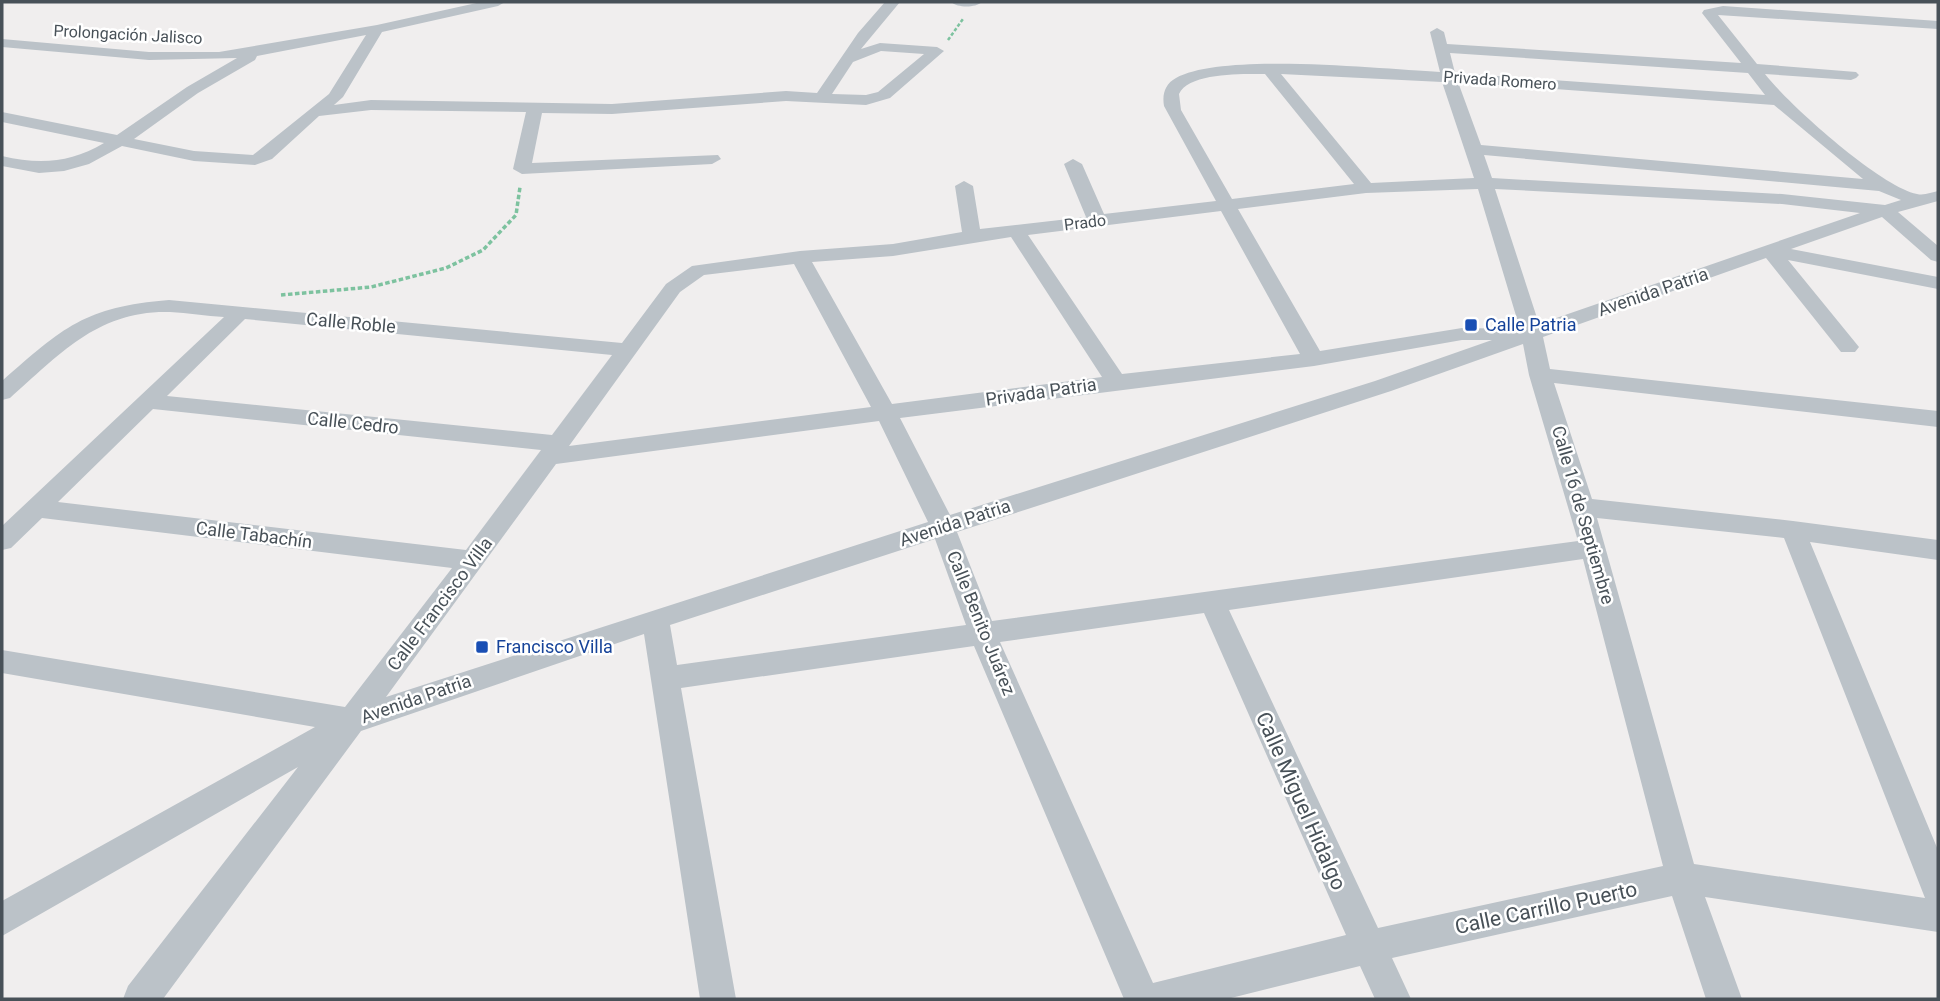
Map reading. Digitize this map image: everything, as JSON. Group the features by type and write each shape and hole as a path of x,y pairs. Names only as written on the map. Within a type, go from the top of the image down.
{"street":[{"name":"Prolongación Jalisco","path":"2,43 149,56 219,56 377,29 498,2"},
{"path":"822,97 873,20 893,2"},
{"path":"958,2 973,2"},
{"path":"1938,25 1710,11 1709,16 1778,101 1884,198 1938,256"},
{"path":"2,117 194,156 255,160 266,155 335,97 377,29"},
{"name":"Calle 16 de Septiembre","path":"1724,999 1682,878 1594,548 1541,375 1532,334 1474,149 1448,76 1439,40 1751,69"},
{"path":"850,58 880,47 937,51"},
{"path":"1287,50 1292,70"},
{"path":"2,161 33,167 59,166 122,141 186,94 260,51"},
{"path":"316,112 371,105 612,108 740,101 764,97 866,100 884,95 937,51"},
{"path":"1751,69 1851,75"},
{"path":"1270,70 1366,188"},
{"name":"Privada Romero","path":"1227,206 1170,99 1171,90 1181,82 1222,73 1292,70 1448,76 1778,101"},
{"path":"335,97 371,105"},
{"path":"535,107 522,169 712,159"},
{"path":"1474,149 1884,198"},
{"path":"1073,164 1097,220"},
{"name":"Prado","path":"687,276 714,267 893,250 972,236 1366,188 1485,183 1783,199 1884,198"},
{"path":"964,186 972,236"},
{"name":"Avenida Patria","path":"2,919 352,721 655,619 1383,386 1770,251 1884,198 1931,201"},
{"path":"1227,206 1314,359"},
{"path":"1016,231 1116,382"},
{"path":"1770,251 1938,283"},
{"path":"1770,251 1848,347"},
{"name":"Calle Benito Juárez","path":"800,257 886,413 943,527 983,635 1142,999"},
{"name":"Calle Francisco Villa","path":"141,999 472,561 673,288 687,276"},
{"name":"Calle Roble","path":"2,393 77,330 105,316 169,306 628,350"},
{"path":"2,541 240,313"},
{"name":"Privada Patria","path":"554,450 886,413 1314,359 1462,334 1532,334"},
{"path":"1541,375 1938,419"},
{"name":"Calle Cedro","path":"147,401 554,450"},
{"path":"1582,507 1793,530 1938,550"},
{"name":"Calle Tabachín","path":"36,508 472,561"},
{"path":"1793,530 1938,889"},
{"path":"667,678 1594,548"},
{"name":"Calle Miguel Hidalgo","path":"1212,602 1393,999"},
{"path":"655,619 667,678 718,999"},
{"path":"2,661 352,721"},
{"name":"Calle Carrillo Puerto","path":"1157,999 1367,947 1682,878 1938,916"}],"path":[{"path":"937,51 957,31 973,2"},
{"path":"277,296 371,287 446,268 483,250 516,215 522,169"}],"place":[{"name":"Calle Patria","path":"1471,325"},
{"name":"Francisco Villa","path":"482,647"}]}
